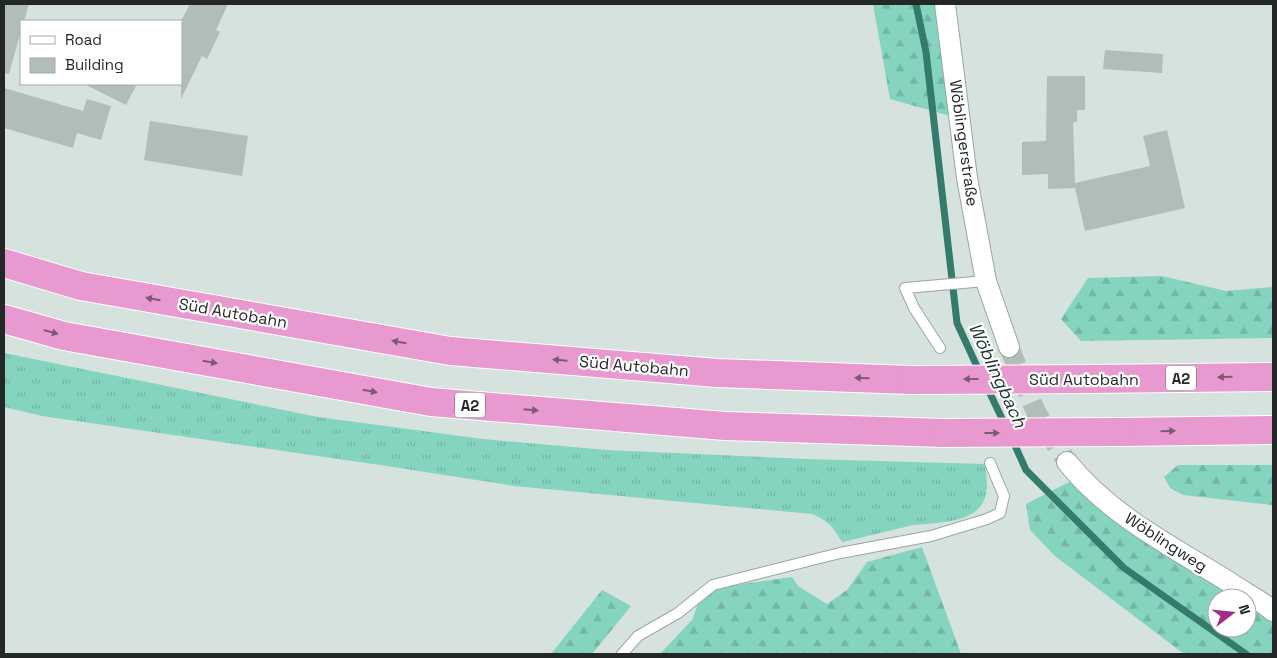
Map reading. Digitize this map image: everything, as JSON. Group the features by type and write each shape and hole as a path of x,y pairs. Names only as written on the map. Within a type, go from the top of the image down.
{"highway":[{"name":"Süd Autobahn","path":"4,263 81,286 450,351 717,373 911,380 1273,377"},
{"name":"A2","path":"4,319 64,336 432,402 725,426 944,433 1273,430"}],"street":[{"name":"Wöblingerstraße","path":"945,4 982,282"},
{"path":"982,282 1009,347"},
{"name":"Wöblingweg","path":"1068,462 1077,474 1099,495 1134,523 1272,608"}],"lane":[{"path":"940,348 914,308 906,288 982,282"},
{"path":"622,654 638,636 678,613 713,585 840,553 931,536 987,520 1000,512 1004,496 990,463"}],"green space":[{"path":"873,4 935,4 950,116 890,99"},
{"path":"1162,276 1226,291 1273,287 1273,338 1081,341 1061,319 1088,278"},
{"path":"4,353 318,417 483,439 607,450 806,459 985,464 986,493 979,508 964,517 946,522 909,526 842,542 830,525 812,514 514,486 42,416 4,407"},
{"path":"1178,465 1273,465 1273,505 1183,495 1170,488 1164,477"},
{"path":"1071,481 1223,588 1207,588 1207,638 1257,638 1257,612 1273,623 1273,654 1184,654 1055,556 1030,530 1026,504"},
{"path":"922,547 961,654 660,654 692,620 700,599 721,587 792,577 798,586 827,604 847,590 867,562"},
{"path":"602,590 631,606 592,654 551,654"}],"building":[{"path":"4,4 29,4 24,20 20,20 20,35 9,74 4,73"},
{"path":"190,4 228,4 216,30 220,32 207,59 202,56 181,99 182,85 182,20"},
{"path":"1105,50 1163,54 1162,73 1103,69"},
{"path":"1047,76 1085,76 1085,110 1077,110 1077,122 1073,122 1075,183 1150,166 1143,136 1167,130 1185,208 1085,231 1075,188 1048,189 1048,174 1022,175 1022,142 1046,141"},
{"path":"86,85 136,85 126,105"},
{"path":"4,88 83,111 87,99 111,106 101,140 77,133 73,148 4,128"},
{"path":"150,121 248,136 242,176 144,160"}],"waterway":[{"name":"Wöblingbach","path":"916,4 926,52 957,323 980,373"},
{"name":"Wöblingbach","path":"986,385 1006,427"},
{"name":"Wöblingbach","path":"1012,439 1026,470 1124,568 1246,654"}],"tunnel":[{"path":"1009,347 1036,412 1067,462"}]}
